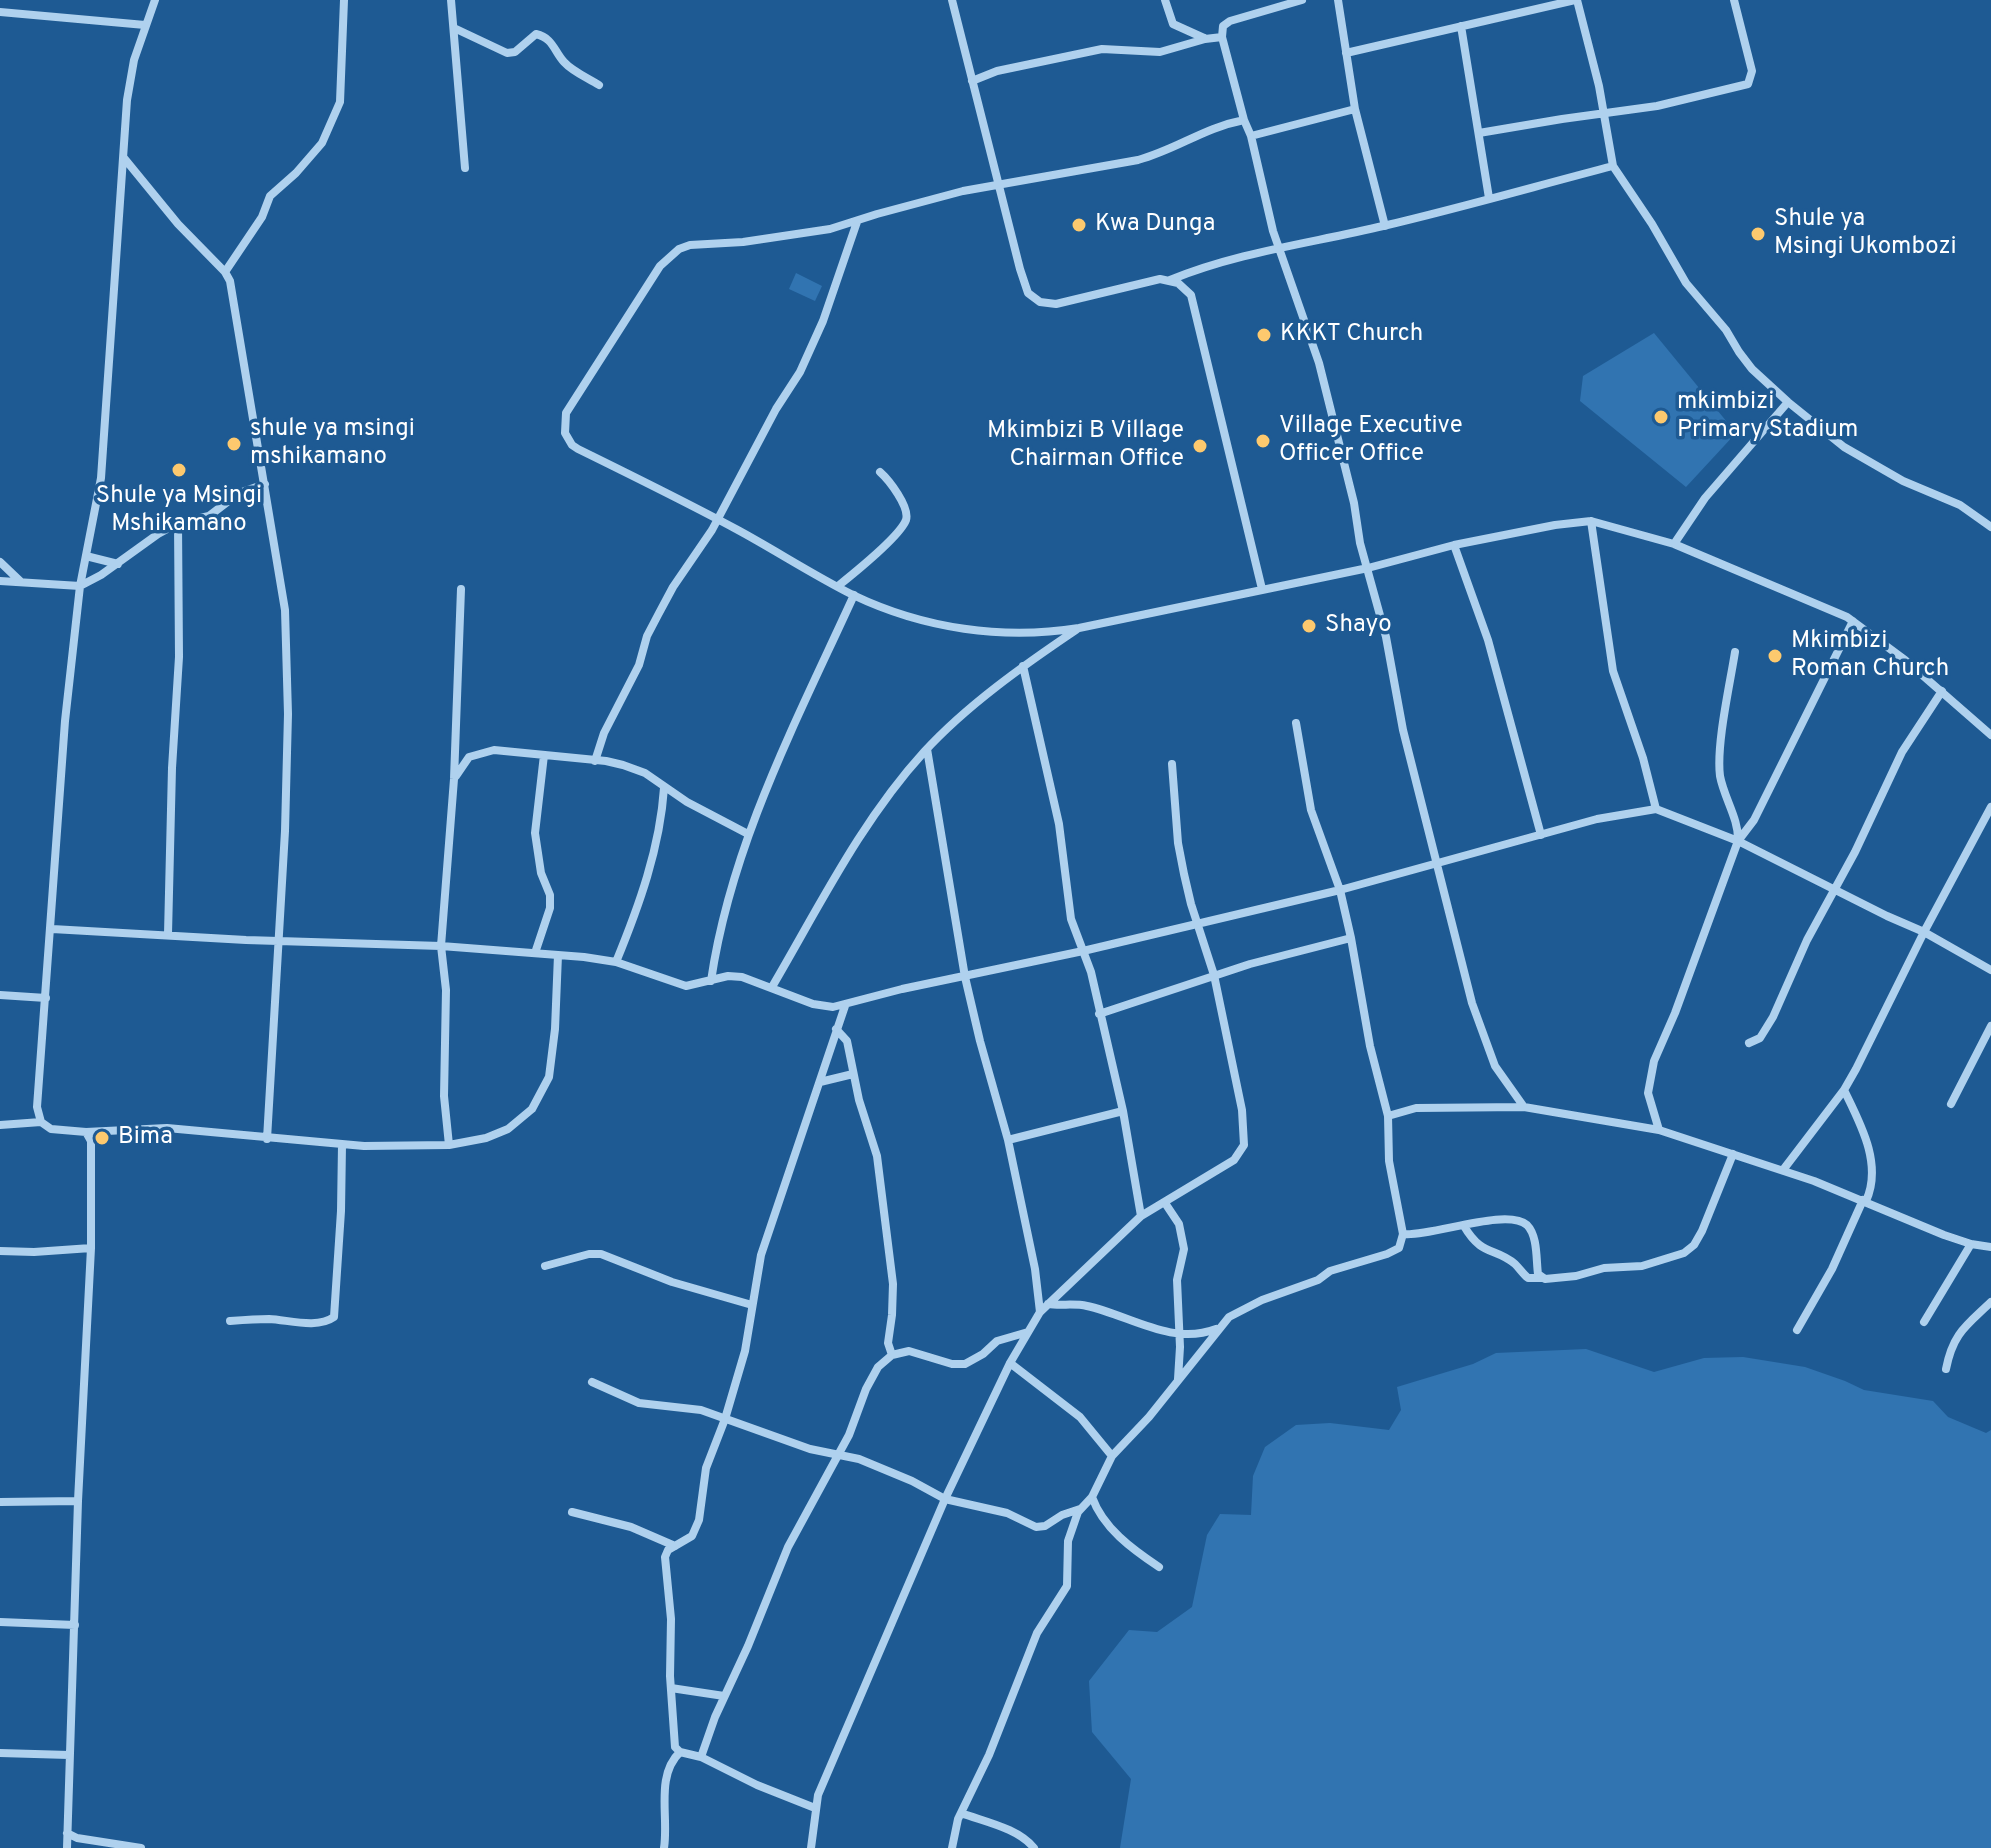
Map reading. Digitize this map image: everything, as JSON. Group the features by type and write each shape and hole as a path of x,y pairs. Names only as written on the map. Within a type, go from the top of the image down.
{"street":[{"path":"41,1122 37,1107 61,773 80,586 101,478 127,100 134,60 155,0"},
{"path":"225,272 262,217 270,196 318,149 337,113 344,0"},
{"path":"451,0 465,168"},
{"path":"952,0 1024,281 1028,293 1040,302 1056,304 1152,280 1170,280 1194,270 1385,226 1613,166"},
{"path":"1165,0 1173,24 1205,39"},
{"path":"1302,0 1230,21 1223,26 1222,37 1251,136 1266,207 1319,363 1386,637 1403,730 1472,1003 1489,1053 1503,1080 1524,1107"},
{"path":"1338,0 1355,109 1385,226"},
{"path":"1346,53 1576,0 1605,113 1608,149 1613,166 1686,283 1726,330 1752,369 1829,436 1861,459 1960,505 1991,527"},
{"path":"1479,133 1657,106 1748,84 1752,71 1734,0"},
{"path":"0,12 145,25"},
{"path":"1461,26 1489,198"},
{"path":"454,28 507,53 515,52 536,34 543,36 565,63 599,85"},
{"path":"972,81 997,71 1102,49 1160,52 1222,37"},
{"path":"1251,136 1355,109"},
{"path":"1244,120 1213,127 1165,152 1138,160 926,200 857,222 777,237 690,245 670,254 632,307 566,413 565,433 572,445 717,519 854,595 926,620 1009,634 1042,634 1079,628 1368,568 1454,545 1591,521 1674,544 1815,601 1853,621 1942,691 1991,735"},
{"path":"124,158 230,281 285,610 287,777 267,1139"},
{"path":"595,761 604,733 639,665 647,636 658,615 717,519 776,409 800,372 823,321 857,222"},
{"path":"1170,280 1183,286 1191,295 1198,314 1262,589"},
{"path":"1674,544 1705,498 1788,402"},
{"path":"838,586 893,536 905,521 906,513 895,489 880,472"},
{"path":"0,581 80,586 118,564 152,537 178,523 209,516 239,493 265,484"},
{"path":"1591,521 1613,671 1643,758 1656,809"},
{"path":"168,934 180,646 178,523"},
{"path":"1454,545 1488,640 1541,835"},
{"path":"86,556 118,564"},
{"path":"0,562 22,583"},
{"path":"449,1145 444,1096 446,990 441,946 454,779 461,589"},
{"path":"711,981 720,925 748,834 854,595"},
{"path":"1659,1130 1648,1093 1654,1061 1675,1013 1738,841 1754,820 1853,621"},
{"path":"772,987 826,891 887,797 927,749 1023,666 1079,628"},
{"path":"1735,652 1720,766 1738,841"},
{"path":"1023,666 1059,824 1071,919 1091,972 1123,1111 1141,1216"},
{"path":"1749,1043 1760,1038 1773,1017 1833,888 1855,852 1902,752 1942,691"},
{"path":"952,1848 961,1813 989,1755 1037,1633 1067,1586 1068,1541 1080,1509 1092,1497 1112,1456 1149,1417 1229,1317 1262,1300 1318,1280 1330,1271 1399,1248 1403,1234 1389,1161 1388,1116 1370,1046 1340,890 1311,810 1296,723"},
{"path":"927,749 965,977 1008,1140 1035,1269 1040,1312"},
{"path":"454,779 469,757 494,750 606,761 640,770 664,788 748,834"},
{"path":"535,953 550,908 550,895 541,873 535,833 544,755"},
{"path":"811,1848 818,1795 945,1499 1010,1363 1040,1312 1141,1216 1234,1160 1244,1145 1242,1110 1214,975 1197,923 1178,843 1172,764"},
{"path":"616,962 644,887 658,833 664,788"},
{"path":"1783,1170 1844,1090 1991,807"},
{"path":"52,929 441,946 558,955 616,962 686,986 734,976 823,1007 845,1006 902,989 1083,951 1340,890 1597,819 1656,809 1738,841 1924,932 1991,970"},
{"path":"1099,1014 1214,975 1351,938"},
{"path":"0,1125 41,1122 51,1129 86,1132 167,1128 342,1145 449,1145 486,1138 508,1129 532,1109 549,1077 553,1056 558,955"},
{"path":"0,995 46,998"},
{"path":"815,1808 757,1785 701,1757 680,1752 675,1747 671,1619 665,1557 668,1550 685,1542 695,1530 702,1512 706,1468 725,1419 745,1351 764,1246 845,1006"},
{"path":"1951,1104 1991,1026"},
{"path":"836,1029 847,1041 853,1074 877,1156 893,1284 888,1343 892,1355"},
{"path":"820,1082 853,1074"},
{"path":"1797,1330 1832,1269 1871,1186 1871,1156 1844,1090"},
{"path":"1388,1116 1416,1108 1524,1107 1659,1130 1783,1170 1971,1244 1991,1247"},
{"path":"1008,1140 1123,1111"},
{"path":"67,1848 78,1501 91,1248 91,1141 86,1132"},
{"path":"230,1321 268,1319 307,1322 327,1321 334,1317 341,1224 342,1145"},
{"path":"1464,1226 1483,1249 1514,1263 1528,1278 1576,1276 1604,1268 1642,1266 1684,1253 1694,1245 1733,1154"},
{"path":"1165,1203 1179,1224 1184,1249 1177,1280 1180,1333 1178,1380"},
{"path":"1403,1234 1507,1220 1526,1224 1534,1243 1538,1274 1543,1278"},
{"path":"1924,1322 1971,1244"},
{"path":"0,1251 91,1248"},
{"path":"545,1266 589,1254 601,1254 672,1282 752,1305"},
{"path":"1946,1369 1949,1352 1960,1331 1991,1302"},
{"path":"1048,1304 1088,1306 1141,1326 1180,1333 1205,1334 1217,1329"},
{"path":"701,1757 788,1547 855,1422 878,1367 892,1355 909,1351 961,1365 983,1354 997,1341 1028,1332"},
{"path":"1010,1363 1080,1417 1112,1456"},
{"path":"592,1382 639,1403 691,1409 810,1449 883,1467 945,1499 1007,1513 1036,1527 1045,1526 1062,1515 1080,1509"},
{"path":"1092,1497 1103,1519 1140,1554 1159,1567"},
{"path":"0,1502 78,1501"},
{"path":"572,1512 631,1527 675,1546"},
{"path":"0,1622 75,1625"},
{"path":"671,1688 724,1696"},
{"path":"664,1848 665,1782 672,1760 680,1752"},
{"path":"0,1753 69,1755"},
{"path":"961,1813 1014,1832 1034,1848"},
{"path":"67,1833 77,1838 141,1848"}],"shaded area":[{"path":"796,273 822,286 815,301 789,289"},
{"name":"mkimbizi Primary Stadium","path":"1654,333 1736,433 1686,487 1580,401 1583,376"},
{"path":"1586,1349 1654,1372 1704,1358 1743,1357 1805,1367 1864,1390 1933,1401 1948,1417 1986,1433 1991,1430 1991,1848 1120,1848 1131,1779 1092,1732 1089,1681 1129,1630 1157,1632 1192,1607 1207,1535 1220,1514 1251,1515 1253,1476 1265,1447 1296,1425 1330,1423 1389,1430 1401,1410 1397,1387 1473,1364 1496,1353"}],"place":[{"name":"Kwa Dunga","path":"1079,225"},
{"name":"Shule ya Msingi Ukombozi","path":"1758,234"},
{"name":"KKKT Church","path":"1264,335"},
{"name":"mkimbizi Primary Stadium","path":"1661,417"},
{"name":"Village Executive Officer Office","path":"1263,441"},
{"name":"shule ya msingi mshikamano","path":"234,444"},
{"name":"Mkimbizi B Village Chairman Office","path":"1200,446"},
{"name":"Shule ya Msingi Mshikamano","path":"179,470"},
{"name":"Shayo","path":"1309,626"},
{"name":"Mkimbizi Roman Church","path":"1775,656"},
{"name":"Bima","path":"102,1138"}]}
